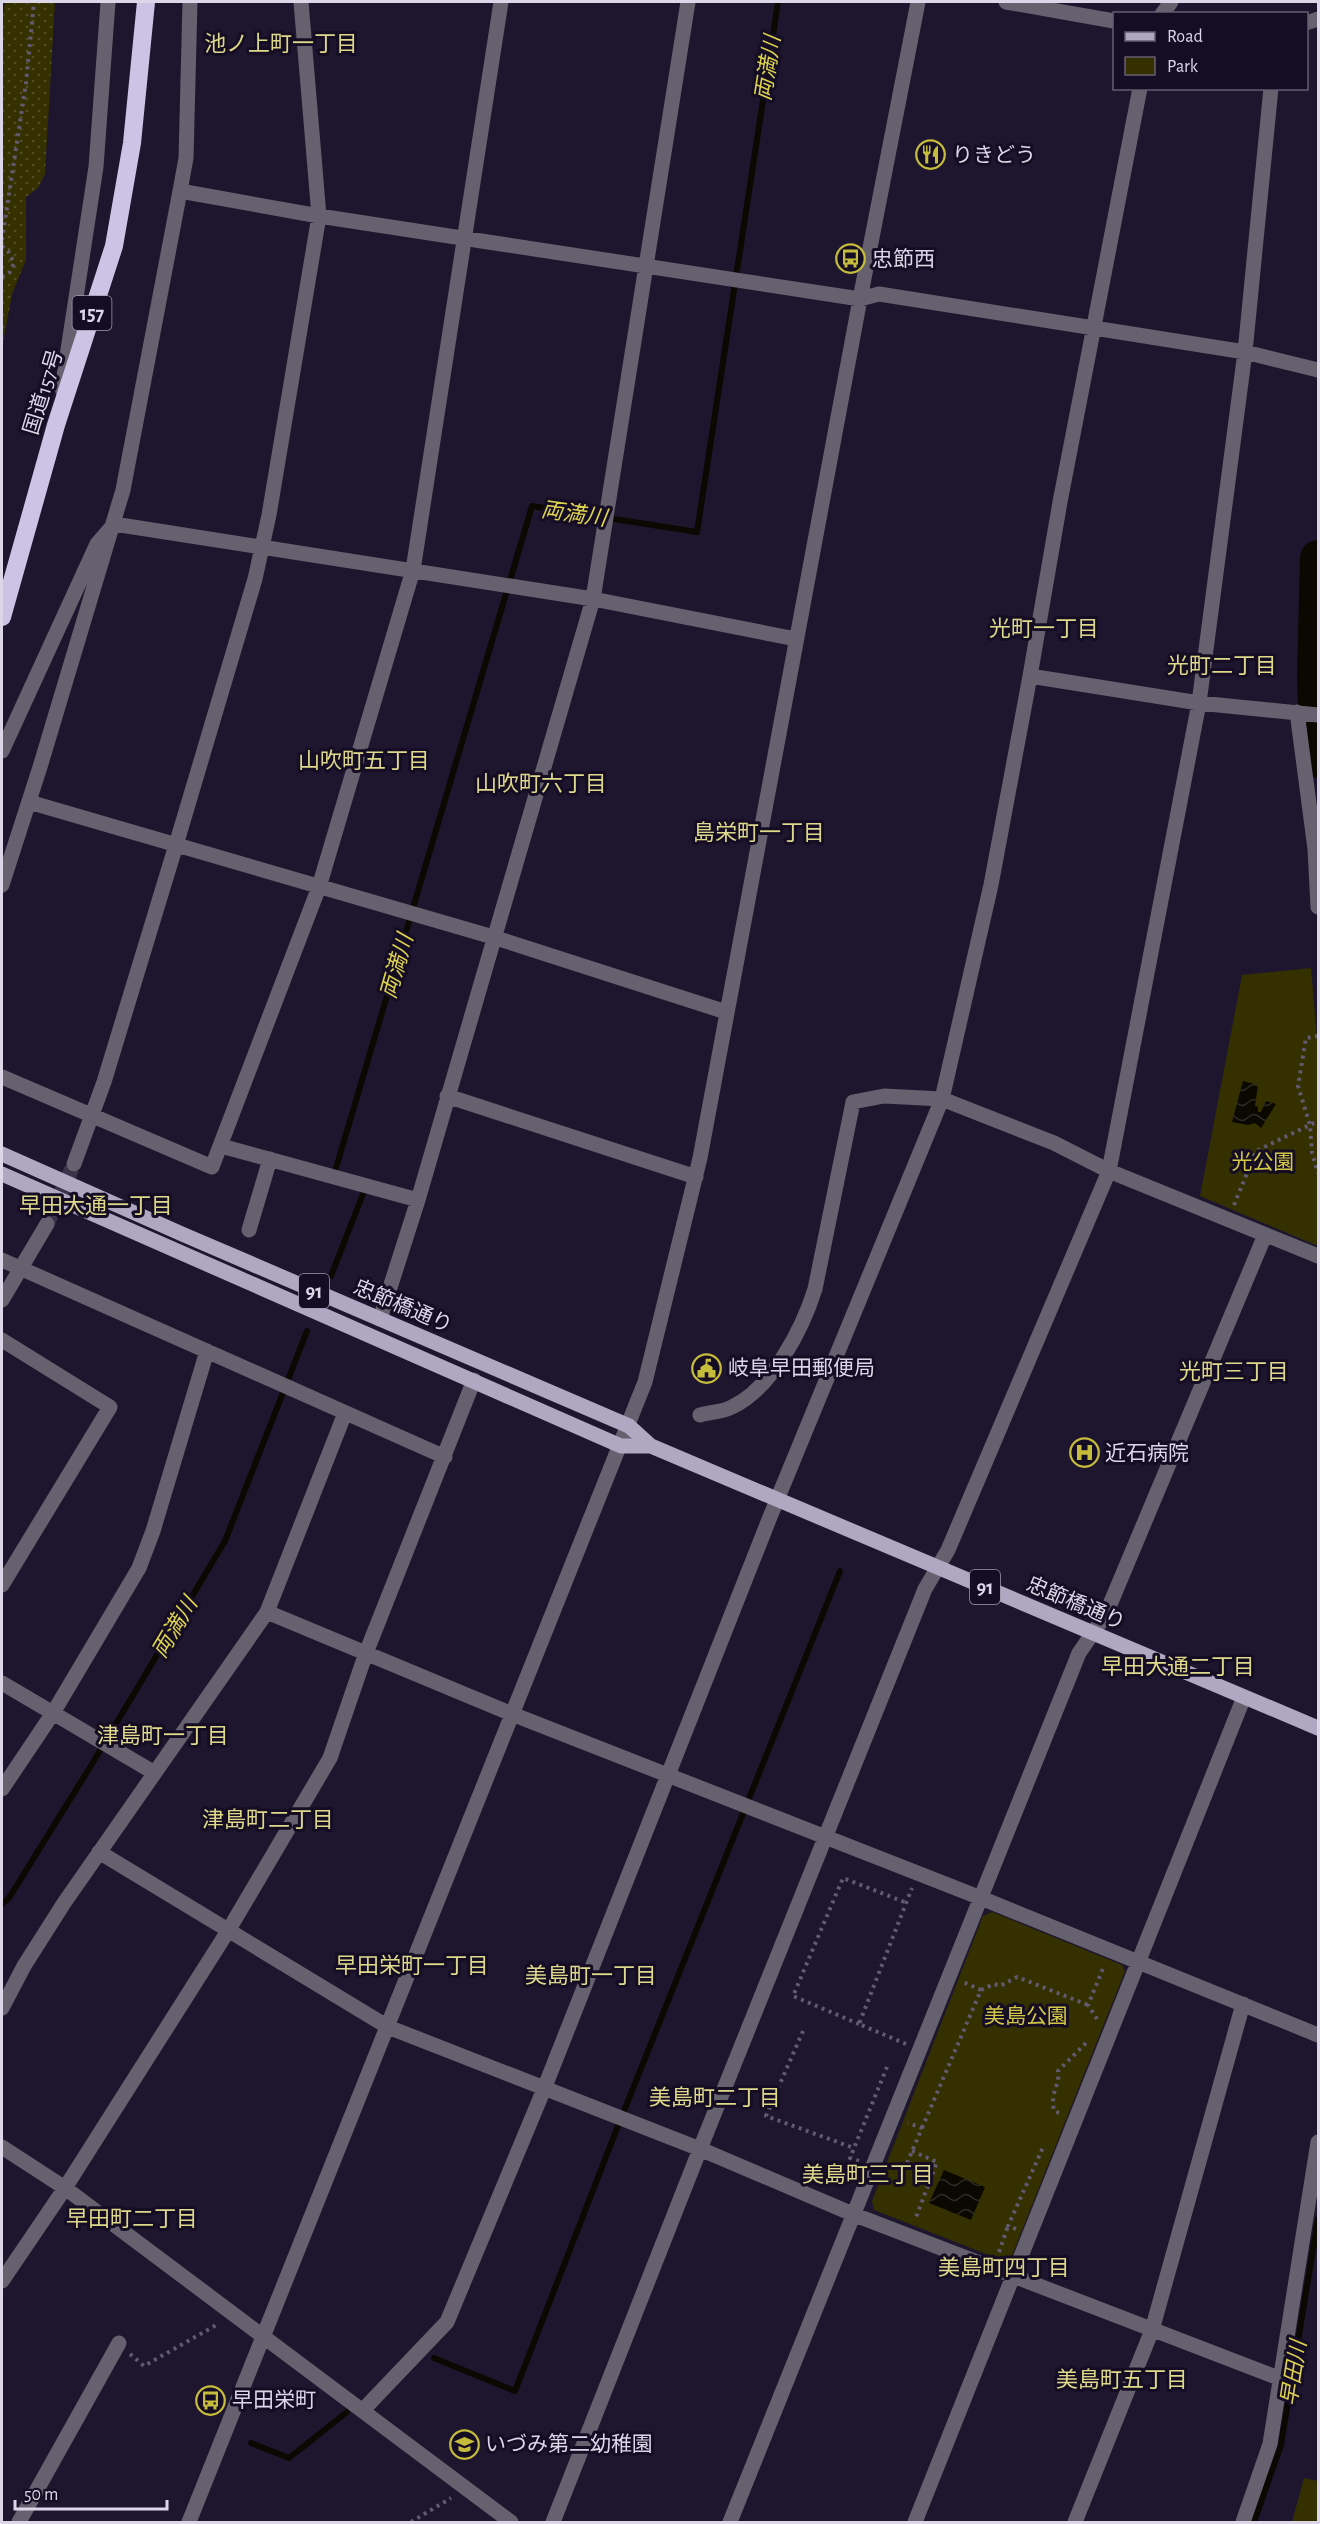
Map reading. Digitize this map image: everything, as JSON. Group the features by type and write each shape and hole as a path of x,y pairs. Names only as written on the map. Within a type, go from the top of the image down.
{"highway":[{"name":"国道157号","path":"2,617 56,425 114,246 132,143 146,2"}],"main road":[{"name":"忠節橋通り","path":"2,1154 629,1426 651,1446 1318,1728"},
{"name":"忠節橋通り","path":"2,1174 621,1446 651,1446"}],"street":[{"path":"56,425 96,167 108,2"},
{"path":"2,885 123,490 186,158 190,2"},
{"path":"74,1164 93,1116 177,845 255,579 269,515 319,216 301,2"},
{"path":"2,1077 212,1167 319,887 413,570 501,2"},
{"path":"380,1319 418,1200 593,599 688,2"},
{"path":"189,2523 645,1382 696,1177 860,299 918,2"},
{"path":"1006,2 1113,21"},
{"path":"363,2410 447,2322 544,2089 777,1500 942,1099 991,885 1030,676 1059,502 1140,90"},
{"path":"553,2523 925,1589 948,1550 1109,1171 1199,703 1245,352 1271,90"},
{"path":"180,190 319,216 860,299 879,294 1245,352 1315,369"},
{"path":"114,524 593,599 796,639"},
{"path":"2,751 97,544 114,524"},
{"path":"1030,676 1199,703 1307,713 1318,907"},
{"path":"29,802 493,937 726,1012"},
{"path":"447,1096 696,1177"},
{"path":"700,1414 732,1408 750,1394 791,1347 814,1290 853,1102 884,1096 942,1099 1054,1143 1109,1171 1318,1256"},
{"path":"221,1146 418,1200"},
{"path":"249,1230 270,1159"},
{"path":"2,1300 47,1224"},
{"path":"730,2523 1079,1653 1106,1614 1265,1235"},
{"path":"2,1260 446,1456"},
{"path":"2,1340 110,1407 2,1585"},
{"path":"2,1789 53,1713 147,1550 207,1351"},
{"path":"2,2282 228,1931 330,1758 366,1653 446,1456 474,1380"},
{"path":"2,2008 24,1966 99,1852 267,1612 345,1413"},
{"path":"267,1612 512,1714 981,1898 1318,2035"},
{"path":"2,1683 153,1772"},
{"path":"915,2523 1244,1697"},
{"path":"99,1852 388,2027 700,2150 855,2215 1281,2379"},
{"path":"1075,2523 1152,2330 1243,2004"},
{"path":"1243,2523 1270,2444 1318,2142"},
{"path":"2,2147 64,2187 511,2523"},
{"path":"19,2523 119,2343"}],"path":[{"path":"2,240 26,83 34,2"},
{"path":"2,246 8,251 14,263 10,272 2,277"},
{"path":"1318,1036 1306,1038 1298,1086 1310,1125 1312,1152 1318,1173"},
{"path":"1228,1219 1256,1151 1318,1121"},
{"path":"859,2024 917,1873"},
{"path":"907,1903 843,1878 793,1996 921,2050"},
{"path":"1088,2005 1110,1950"},
{"path":"950,1976 981,1990"},
{"path":"907,2163 981,1990 994,1984 1000,1986 1017,1977 1088,2005 1098,2021 1095,2030"},
{"path":"803,2031 766,2116 854,2148"},
{"path":"1059,2114 1054,2111 1051,2097 1059,2079 1058,2071 1091,2038"},
{"path":"874,2166 850,2158 888,2067"},
{"path":"894,2118 922,2128"},
{"path":"912,2151 937,2162 914,2222 925,2226"},
{"path":"988,2250 998,2254 1008,2226"},
{"path":"119,2343 144,2366 234,2315"},
{"path":"411,2523 467,2489"}],"green space":[{"path":"5,2 55,2 45,174 38,188 26,197 26,260 12,294 2,348 2,22"},
{"name":"光公園","path":"1311,968 1318,1050 1318,1246 1200,1196 1242,975"},
{"name":"美島公園","path":"992,1912 1122,1965 1125,1971 1011,2258 1004,2261 874,2210 872,2201 983,1916"},
{"path":"1304,2478 1318,2481 1318,2522 1292,2522"}],"water":[{"path":"1243,1081 1258,1085 1255,1106 1258,1107 1258,1112 1261,1112 1266,1101 1276,1104 1261,1128 1255,1123 1248,1125 1232,1122"},
{"path":"944,2170 985,2187 971,2220 929,2203"}],"waterway":[{"name":"両満川","path":"336,1168 532,506 697,532 778,2"},
{"name":"早田川","path":"1318,558 1315,678 1318,760"},
{"name":"両満川","path":"331,1276 363,1194"},
{"name":"両満川","path":"2,1904 9,1898 92,1764 225,1541 307,1331"},
{"path":"434,2358 515,2391 616,2131 840,1571"},
{"name":"早田川","path":"1254,2522 1281,2445 1318,2219"},
{"path":"251,2443 289,2458 347,2412"}],"tunnel":[{"path":"47,1224 74,1164"}],"place":[{"name":"りきどう","path":"931,155"},
{"name":"忠節西","path":"851,259"},
{"name":"岐阜早田郵便局","path":"707,1368"},
{"name":"近石病院","path":"1084,1453"},
{"name":"早田栄町","path":"211,2400"},
{"name":"いづみ第二幼稚園","path":"464,2444"}],"district":[{"name":"池ノ上町一丁目","path":"281,43"},
{"name":"光町一丁目","path":"1044,628"},
{"name":"光町二丁目","path":"1222,665"},
{"name":"山吹町五丁目","path":"364,760"},
{"name":"山吹町六丁目","path":"541,783"},
{"name":"島栄町一丁目","path":"759,832"},
{"name":"早田大通一丁目","path":"96,1205"},
{"name":"光町三丁目","path":"1234,1371"},
{"name":"早田大通二丁目","path":"1178,1666"},
{"name":"津島町一丁目","path":"163,1735"},
{"name":"津島町二丁目","path":"268,1819"},
{"name":"早田栄町一丁目","path":"412,1965"},
{"name":"美島町一丁目","path":"591,1975"},
{"name":"美島町二丁目","path":"715,2097"},
{"name":"美島町三丁目","path":"868,2174"},
{"name":"早田町二丁目","path":"132,2218"},
{"name":"美島町四丁目","path":"1004,2267"},
{"name":"美島町五丁目","path":"1122,2379"}]}
